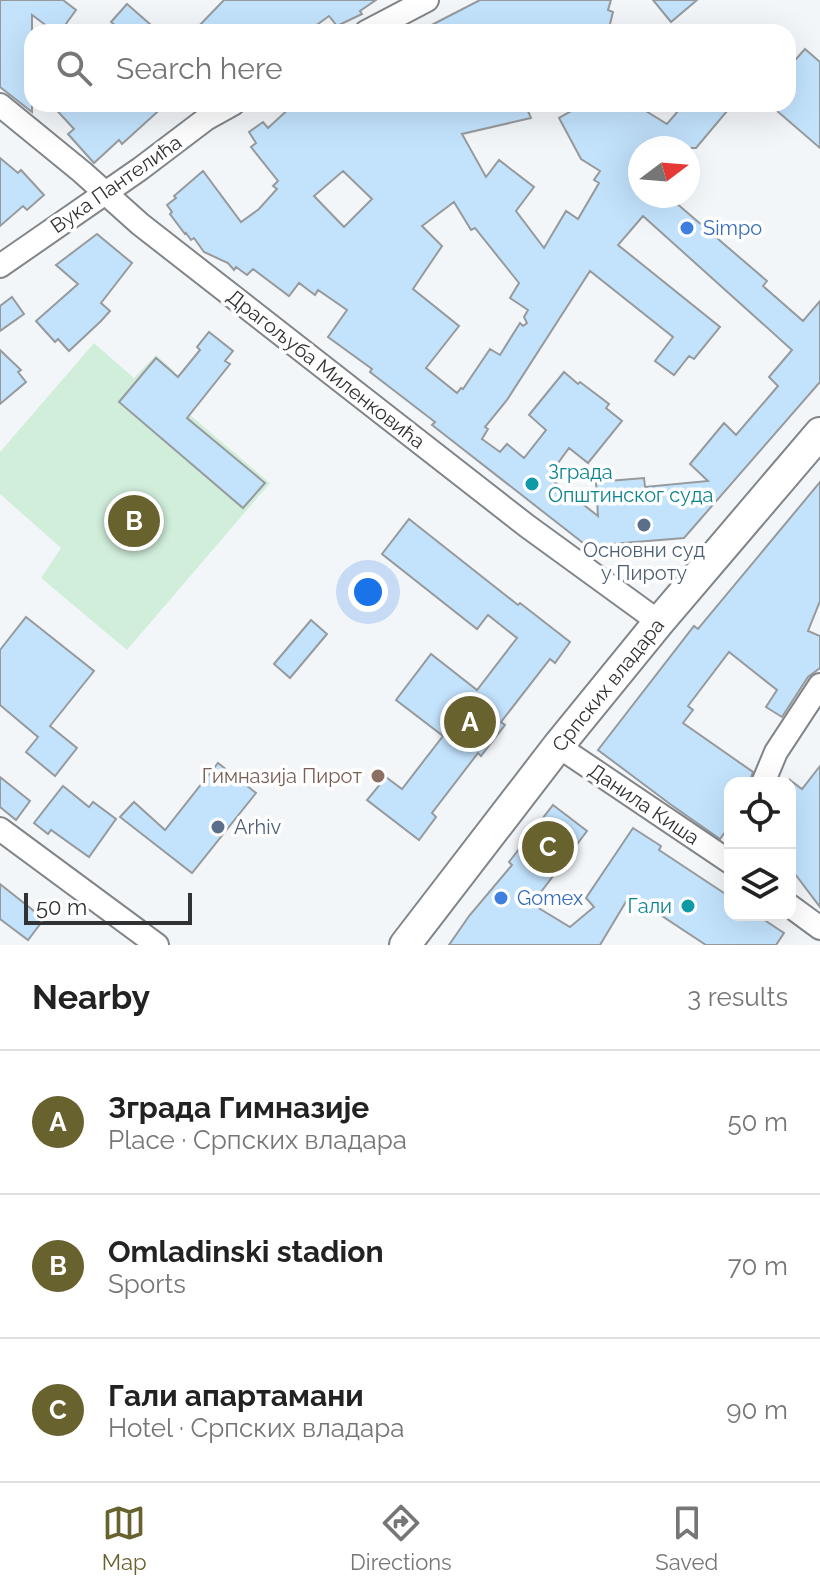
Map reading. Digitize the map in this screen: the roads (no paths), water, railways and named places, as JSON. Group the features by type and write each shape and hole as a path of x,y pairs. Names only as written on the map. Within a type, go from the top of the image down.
{"main road":[{"name":"Српских владара","path":"405,945 558,746 820,433"}],"street":[{"path":"381,24 427,0"},
{"name":"Драгољуба Миленковића","path":"0,105 140,224 527,526 659,622"},
{"name":"Вука Пантелића","path":"0,266 219,112"},
{"path":"766,777 776,752 820,685"},
{"name":"Данила Киша","path":"558,746 724,858"},
{"path":"0,829 157,945"},
{"path":"796,910 820,928"}],"place":[{"name":"Simpo","path":"687,228"},
{"name":"Зграда Општинског суда","path":"532,484"},
{"name":"Omladinski stadion","path":"134,521"},
{"name":"Основни суд у Пироту","path":"644,525"},
{"name":"Зграда Гимназије","path":"470,722"},
{"name":"Гимназија Пирот","path":"378,776"},
{"name":"Arhiv","path":"218,827"},
{"name":"Гали апартамани","path":"548,847"},
{"name":"Gomex","path":"501,898"},
{"name":"Гали","path":"688,906"}]}
